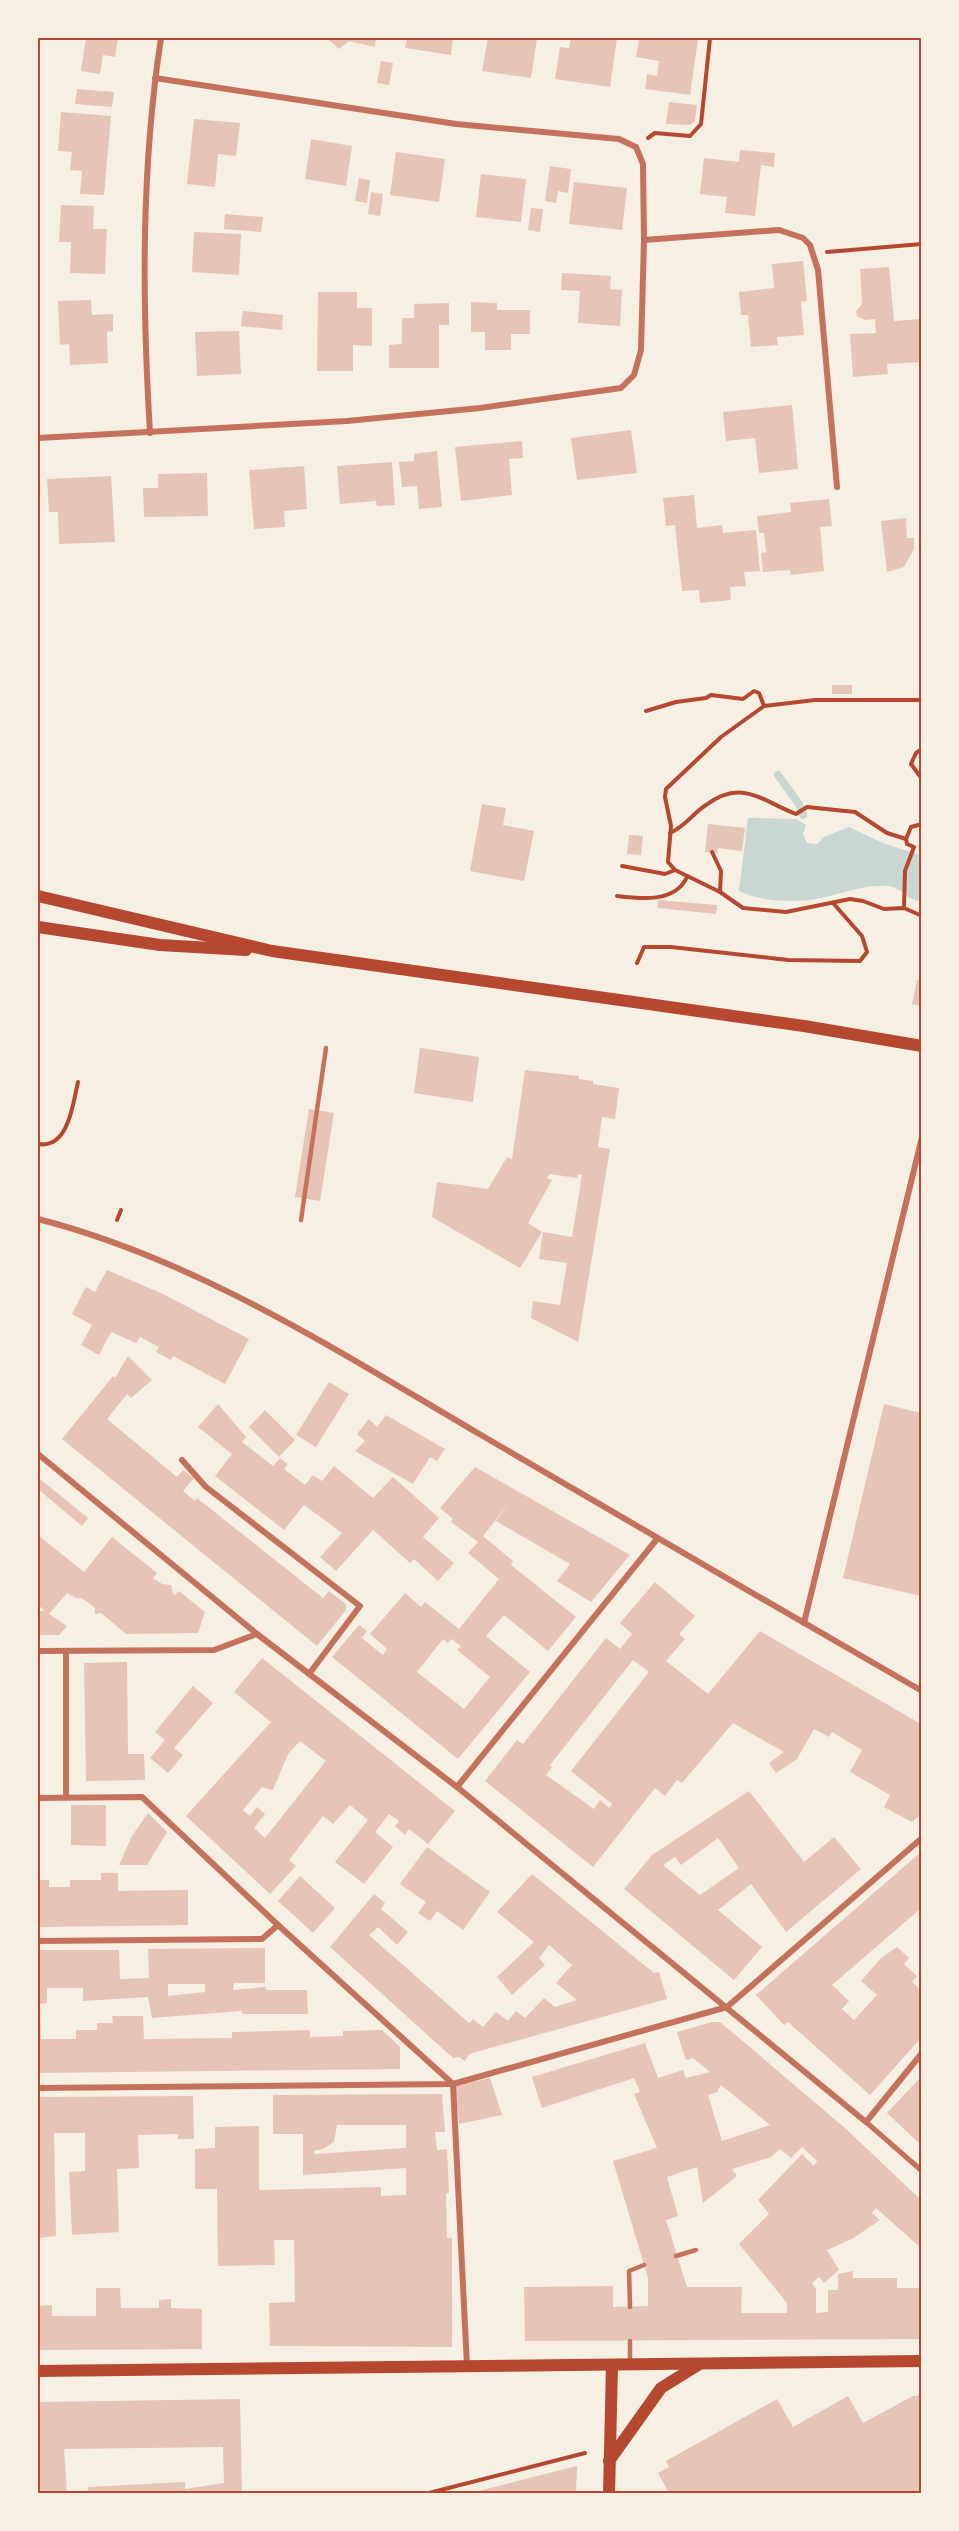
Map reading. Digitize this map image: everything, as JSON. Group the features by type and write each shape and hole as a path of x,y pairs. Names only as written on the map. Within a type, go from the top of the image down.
{"main road":[{"path":"38,896 272,951"},
{"path":"38,927 160,945 272,951 804,1026 921,1046"},
{"path":"38,2371 921,2361"},
{"path":"609,2493 612,2365"},
{"path":"609,2461 661,2388 699,2365"}],"street":[{"path":"150,433 144,311 145,220 155,78 161,38"},
{"path":"38,438 347,421 480,408 621,388 634,375 640,350 645,240 643,164 636,147 619,139 456,124 155,78"},
{"path":"645,240 779,230 803,238 815,253 837,487"},
{"path":"804,1623 921,1137"},
{"path":"38,1219 73,1228 140,1252 243,1299 380,1376 921,1691"},
{"path":"38,1454 257,1634 457,1787 866,2122 921,2171"},
{"path":"182,1460 206,1487 360,1606 309,1674"},
{"path":"457,1787 657,1539"},
{"path":"38,1651 213,1650 257,1634"},
{"path":"66,1651 66,1797"},
{"path":"38,1798 142,1797 278,1925 453,2084 467,2366"},
{"path":"38,2088 453,2084 727,2007 921,1838"},
{"path":"38,1941 262,1939 278,1925"},
{"path":"866,2122 921,2053"}],"lane":[{"path":"301,1220 326,1048"},
{"path":"676,2256 696,2250"},
{"path":"630,2307 629,2271 644,2265"},
{"path":"630,2341 630,2365"}],"path":[{"path":"647,139 655,133 690,136 701,124 710,38"},
{"path":"815,253 921,244"},
{"path":"646,711 675,702 706,698 714,694 743,699 754,690 759,693 764,706"},
{"path":"921,700 815,700 764,706 721,737 666,789 670,833 668,862 675,870 720,892 742,908 767,912 810,909 850,899 884,909 904,908 921,916"},
{"path":"921,749 916,753 911,764 921,780"},
{"path":"670,833 690,822 706,805 723,796 740,792 755,794 796,814 807,807 855,812 887,833 906,838"},
{"path":"904,908 906,871 914,846 907,844 906,838 911,827 921,824"},
{"path":"712,852 722,871 720,892"},
{"path":"622,866 665,874 675,870"},
{"path":"617,896 638,899 671,895 684,884 687,877"},
{"path":"637,963 644,948 653,947 788,960 860,961 867,952 862,936 833,903"},
{"path":"38,1144 43,1145 60,1137 69,1123 78,1082"},
{"path":"117,1220 121,1210"},
{"path":"425,2493 585,2453"}],"shaded area":[{"path":"748,818 796,819 806,825 803,834 807,843 817,844 824,837 849,827 885,844 921,855 922,901 917,901 889,886 863,888 801,901 768,899 739,891"}],"building":[{"path":"86,38 118,38 115,57 103,55 100,74 81,71"},
{"path":"327,38 376,38 375,47 349,41 339,49"},
{"path":"407,38 453,38 451,55 405,48"},
{"path":"488,38 537,38 531,78 482,71"},
{"path":"571,38 617,38 610,87 555,79 560,47 569,48"},
{"path":"639,38 698,39 690,95 645,89 647,74 657,76 659,61 636,57"},
{"path":"381,61 393,63 389,85 377,83"},
{"path":"77,89 114,92 112,107 75,104"},
{"path":"669,102 697,105 695,121 690,125 666,124"},
{"path":"61,112 111,116 104,195 80,194 82,171 70,170 72,152 58,151"},
{"path":"194,119 240,123 236,156 218,154 215,187 187,184"},
{"path":"311,139 352,146 346,186 305,179"},
{"path":"740,150 775,153 774,167 761,165 755,216 725,213 727,197 700,194 704,158 739,162"},
{"path":"396,152 445,159 439,202 390,195"},
{"path":"550,166 571,169 568,193 558,191 556,203 545,201"},
{"path":"481,174 526,179 521,222 476,217"},
{"path":"359,178 370,180 367,203 355,201"},
{"path":"574,182 627,188 622,230 569,224"},
{"path":"371,192 383,194 380,216 368,214"},
{"path":"61,205 94,206 93,229 107,229 105,274 70,273 71,242 59,242"},
{"path":"531,208 543,209 540,232 528,230"},
{"path":"225,214 263,217 261,232 224,229"},
{"path":"194,232 241,234 239,275 192,272"},
{"path":"803,261 807,301 801,302 804,335 777,337 778,345 751,347 748,315 741,315 739,292 774,288 772,264"},
{"path":"889,267 894,321 921,319 921,362 887,364 888,374 853,377 850,334 876,333 875,319 865,320 857,316 856,311 862,304 860,269"},
{"path":"562,273 611,276 610,289 622,290 620,326 578,323 580,291 561,290"},
{"path":"318,292 357,292 357,308 372,308 372,346 353,345 353,371 317,371"},
{"path":"91,300 92,315 113,314 113,331 107,332 108,363 70,365 69,344 60,345 58,301"},
{"path":"471,302 497,303 497,310 530,310 530,334 511,334 511,350 485,350 485,332 471,332"},
{"path":"449,303 449,325 439,325 439,368 389,368 389,345 402,344 402,318 414,318 414,304"},
{"path":"243,311 283,315 282,330 241,326"},
{"path":"239,331 241,374 197,376 195,332"},
{"path":"792,405 798,469 759,473 755,438 726,441 723,412"},
{"path":"631,430 637,473 577,480 571,438"},
{"path":"522,441 523,458 509,459 512,495 461,501 455,447"},
{"path":"437,451 442,507 419,509 417,486 402,487 399,462 414,461 414,454"},
{"path":"392,462 395,505 377,506 376,501 340,504 337,466"},
{"path":"304,466 307,509 284,511 285,527 254,529 249,470"},
{"path":"207,473 208,516 144,517 143,488 158,488 158,474"},
{"path":"111,476 115,542 59,544 58,512 49,512 47,479"},
{"path":"694,495 697,528 722,525 723,533 756,530 760,571 744,572 746,586 730,587 731,600 700,603 699,590 682,591 675,525 666,526 663,498"},
{"path":"829,499 832,526 820,527 824,571 791,575 790,570 763,572 761,553 766,552 764,533 759,533 757,516 791,512 790,503"},
{"path":"906,518 907,538 914,538 914,549 904,567 887,572 881,521"},
{"path":"832,685 852,685 852,694 832,694"},
{"path":"482,804 506,808 503,825 534,831 524,881 470,871"},
{"path":"708,824 745,828 742,851 718,848 717,853 705,852"},
{"path":"629,835 643,836 641,855 627,854"},
{"path":"658,900 717,905 716,914 658,908"},
{"path":"917,980 921,981 921,1006 912,1004"},
{"path":"420,1048 479,1057 473,1102 414,1093"},
{"path":"525,1070 579,1076 579,1079 593,1081 593,1084 619,1088 615,1119 602,1117 598,1147 610,1149 578,1342 531,1318 533,1301 560,1305 567,1263 539,1259 543,1232 572,1237 582,1175 578,1174 577,1178 550,1174 547,1178 552,1180 528,1223 542,1232 520,1268 432,1217 437,1182 488,1189 507,1157 512,1159"},
{"path":"309,1109 334,1113 320,1201 295,1197"},
{"path":"107,1270 163,1294 249,1339 225,1384 173,1356 171,1360 156,1352 159,1347 140,1337 136,1343 111,1332 99,1355 81,1345 92,1325 72,1314 86,1287 95,1292"},
{"path":"128,1356 152,1380 131,1398 127,1394 107,1419 177,1477 183,1470 194,1478 183,1491 195,1501 197,1498 323,1598 329,1591 346,1604 346,1610 317,1646 62,1439 113,1376 115,1378"},
{"path":"329,1382 349,1394 316,1447 296,1435"},
{"path":"218,1404 246,1437 242,1442 273,1466 280,1458 288,1464 284,1469 305,1485 313,1475 322,1481 334,1466 373,1498 393,1477 439,1518 423,1537 454,1563 438,1581 414,1559 410,1563 373,1530 336,1571 320,1557 342,1533 304,1505 284,1530 215,1476 232,1454 198,1427"},
{"path":"884,1404 921,1413 921,1596 843,1578"},
{"path":"265,1410 295,1440 279,1457 249,1427"},
{"path":"386,1415 445,1449 437,1461 430,1457 413,1484 355,1451 365,1441 357,1434 369,1419 377,1427"},
{"path":"475,1467 630,1555 591,1602 557,1581 570,1564 496,1521 509,1503 483,1536 513,1561 511,1565 576,1617 548,1651 504,1615 486,1636 530,1672 458,1759 332,1657 359,1625 367,1631 362,1638 383,1655 387,1649 370,1634 405,1593 421,1607 425,1602 459,1629 499,1579 468,1553 478,1542 451,1522 453,1519 440,1508","holes":["443,1639 448,1643 451,1639 461,1646 457,1650 490,1677 464,1709 417,1672"]},
{"path":"40,1479 88,1518 82,1526 38,1489"},
{"path":"38,1535 84,1572 112,1537 157,1573 153,1578 162,1584 171,1585 175,1595 179,1591 205,1612 198,1633 126,1634 101,1613 95,1614 95,1608 82,1598 76,1598 67,1593 49,1614 67,1626 59,1635 38,1635 38,1611 45,1611 38,1605"},
{"path":"655,1582 695,1616 679,1634 685,1639 666,1661 708,1694 760,1631 921,1724 921,1814 912,1822 884,1807 890,1795 850,1772 862,1750 832,1732 829,1737 814,1729 797,1759 776,1773 769,1763 784,1752 733,1723 682,1783 677,1780 665,1796 655,1788 593,1867 485,1781 517,1740 523,1744 606,1638 620,1649 632,1634 620,1623","holes":["633,1660 649,1672 571,1771 612,1804 609,1808 600,1800 594,1809 546,1775 552,1767 550,1765"]},
{"path":"262,1658 455,1811 428,1844 409,1829 405,1835 395,1826 399,1821 389,1814 375,1832 393,1847 364,1884 335,1862 368,1820 350,1805 333,1824 323,1816 289,1860 296,1866 270,1894 186,1816 271,1722 234,1692","holes":["300,1741 326,1761 265,1838 254,1828 265,1814 257,1807 250,1816 243,1810 262,1787 273,1790 288,1754"]},
{"path":"127,1662 128,1754 144,1754 145,1780 86,1781 84,1663"},
{"path":"193,1686 213,1703 174,1748 183,1755 168,1773 150,1758 165,1740 155,1732"},
{"path":"749,1791 804,1862 834,1837 861,1869 786,1932 751,1884 718,1910 762,1947 734,1980 624,1889 652,1855","holes":["718,1838 739,1868 700,1895 663,1865 675,1857 681,1865"]},
{"path":"71,1805 106,1805 106,1846 71,1845"},
{"path":"148,1813 167,1832 147,1865 119,1865 132,1836"},
{"path":"427,1847 490,1892 463,1930 437,1911 430,1921 418,1913 426,1902 400,1884"},
{"path":"921,1852 921,1912 919,1910 832,1985 849,2001 842,2009 854,2020 877,1995 861,1981 881,1958 897,1947 909,1958 904,1964 917,1976 912,1982 921,1990 921,2038 870,2095 788,2022 784,2025 756,1995"},
{"path":"101,1873 118,1873 118,1891 188,1890 188,1925 38,1927 38,1880 49,1880 49,1887 70,1887 70,1880 101,1880"},
{"path":"532,1874 654,1973 659,1972 667,1999 469,2054 465,2061 459,2057 453,2058 330,1947 374,1894 385,1903 381,1909 408,1932 397,1945 378,1927 369,1935 469,2023 473,2019 483,2027 496,2012 508,2021 516,2011 525,2018 544,1998 555,2007 577,2000 556,1983 572,1965 549,1945 539,1958 545,1965 512,1995 497,1977 534,1942 497,1912"},
{"path":"300,1876 335,1908 313,1933 278,1901"},
{"path":"265,1948 265,1983 234,1983 233,1990 266,1987 266,1990 307,1990 308,2014 242,2014 242,2011 152,2018 148,1997 83,2001 83,1988 47,1988 47,2003 40,2004 41,2039 76,2039 76,2030 97,2030 97,2023 113,2023 112,2016 143,2016 144,2039 232,2038 232,2032 310,2030 310,2037 343,2036 343,2031 382,2030 400,2047 400,2069 38,2073 38,1950 119,1950 120,1979 149,1978 148,1949","holes":["168,1984 205,1984 205,1992 168,1996"]},
{"path":"712,2022 720,2022 846,2129 921,2200 921,2248 876,2208 872,2213 880,2220 852,2239 827,2250 839,2270 824,2283 819,2277 812,2283 816,2289 816,2313 828,2312 828,2290 838,2290 838,2274 853,2271 853,2278 897,2278 897,2288 921,2288 921,2339 525,2341 524,2287 613,2286 613,2307 648,2306 648,2278 613,2161 657,2148 634,2094 640,2092 634,2078 542,2108 532,2077 645,2043 658,2078 683,2070 686,2078 710,2072 693,2058 686,2060 677,2032","holes":["721,2085 770,2125 722,2141 708,2095 717,2092","802,2147 817,2161 814,2166 802,2154 758,2200 769,2214 739,2244 787,2303 787,2313 741,2313 742,2287 687,2287 666,2220 678,2216 667,2177 697,2167 703,2203 737,2176 732,2169 771,2157 780,2149 791,2158"]},
{"path":"921,2077 921,2145 887,2113"},
{"path":"490,2078 502,2115 459,2124 455,2086"},
{"path":"442,2094 445,2132 435,2132 437,2150 447,2149 449,2193 446,2193 447,2238 452,2238 452,2347 270,2346 269,2303 295,2302 294,2240 274,2240 275,2265 218,2266 217,2189 195,2189 195,2149 215,2148 215,2127 259,2126 259,2190 381,2187 381,2196 406,2195 406,2168 303,2175 303,2134 273,2134 273,2095","holes":["337,2125 406,2125 406,2148 314,2154 314,2151 323,2149 334,2142"]},
{"path":"193,2096 194,2139 178,2139 178,2134 138,2135 139,2168 117,2169 119,2232 72,2235 69,2172 85,2171 85,2133 54,2133 56,2236 38,2238 38,2097"},
{"path":"96,2288 120,2288 121,2308 159,2308 159,2300 171,2299 171,2308 202,2309 202,2349 38,2350 38,2306 52,2305 52,2316 96,2316"},
{"path":"921,2395 921,2493 669,2493 658,2473 669,2467 666,2461 777,2399 793,2427 848,2396 863,2423 913,2396"},
{"path":"240,2399 242,2493 88,2493 88,2487 185,2482 185,2489 224,2483 223,2447 64,2449 67,2493 38,2493 38,2402"},
{"path":"577,2466 576,2493 471,2493"}],"waterway":[{"path":"778,775 799,804 803,815"}]}
